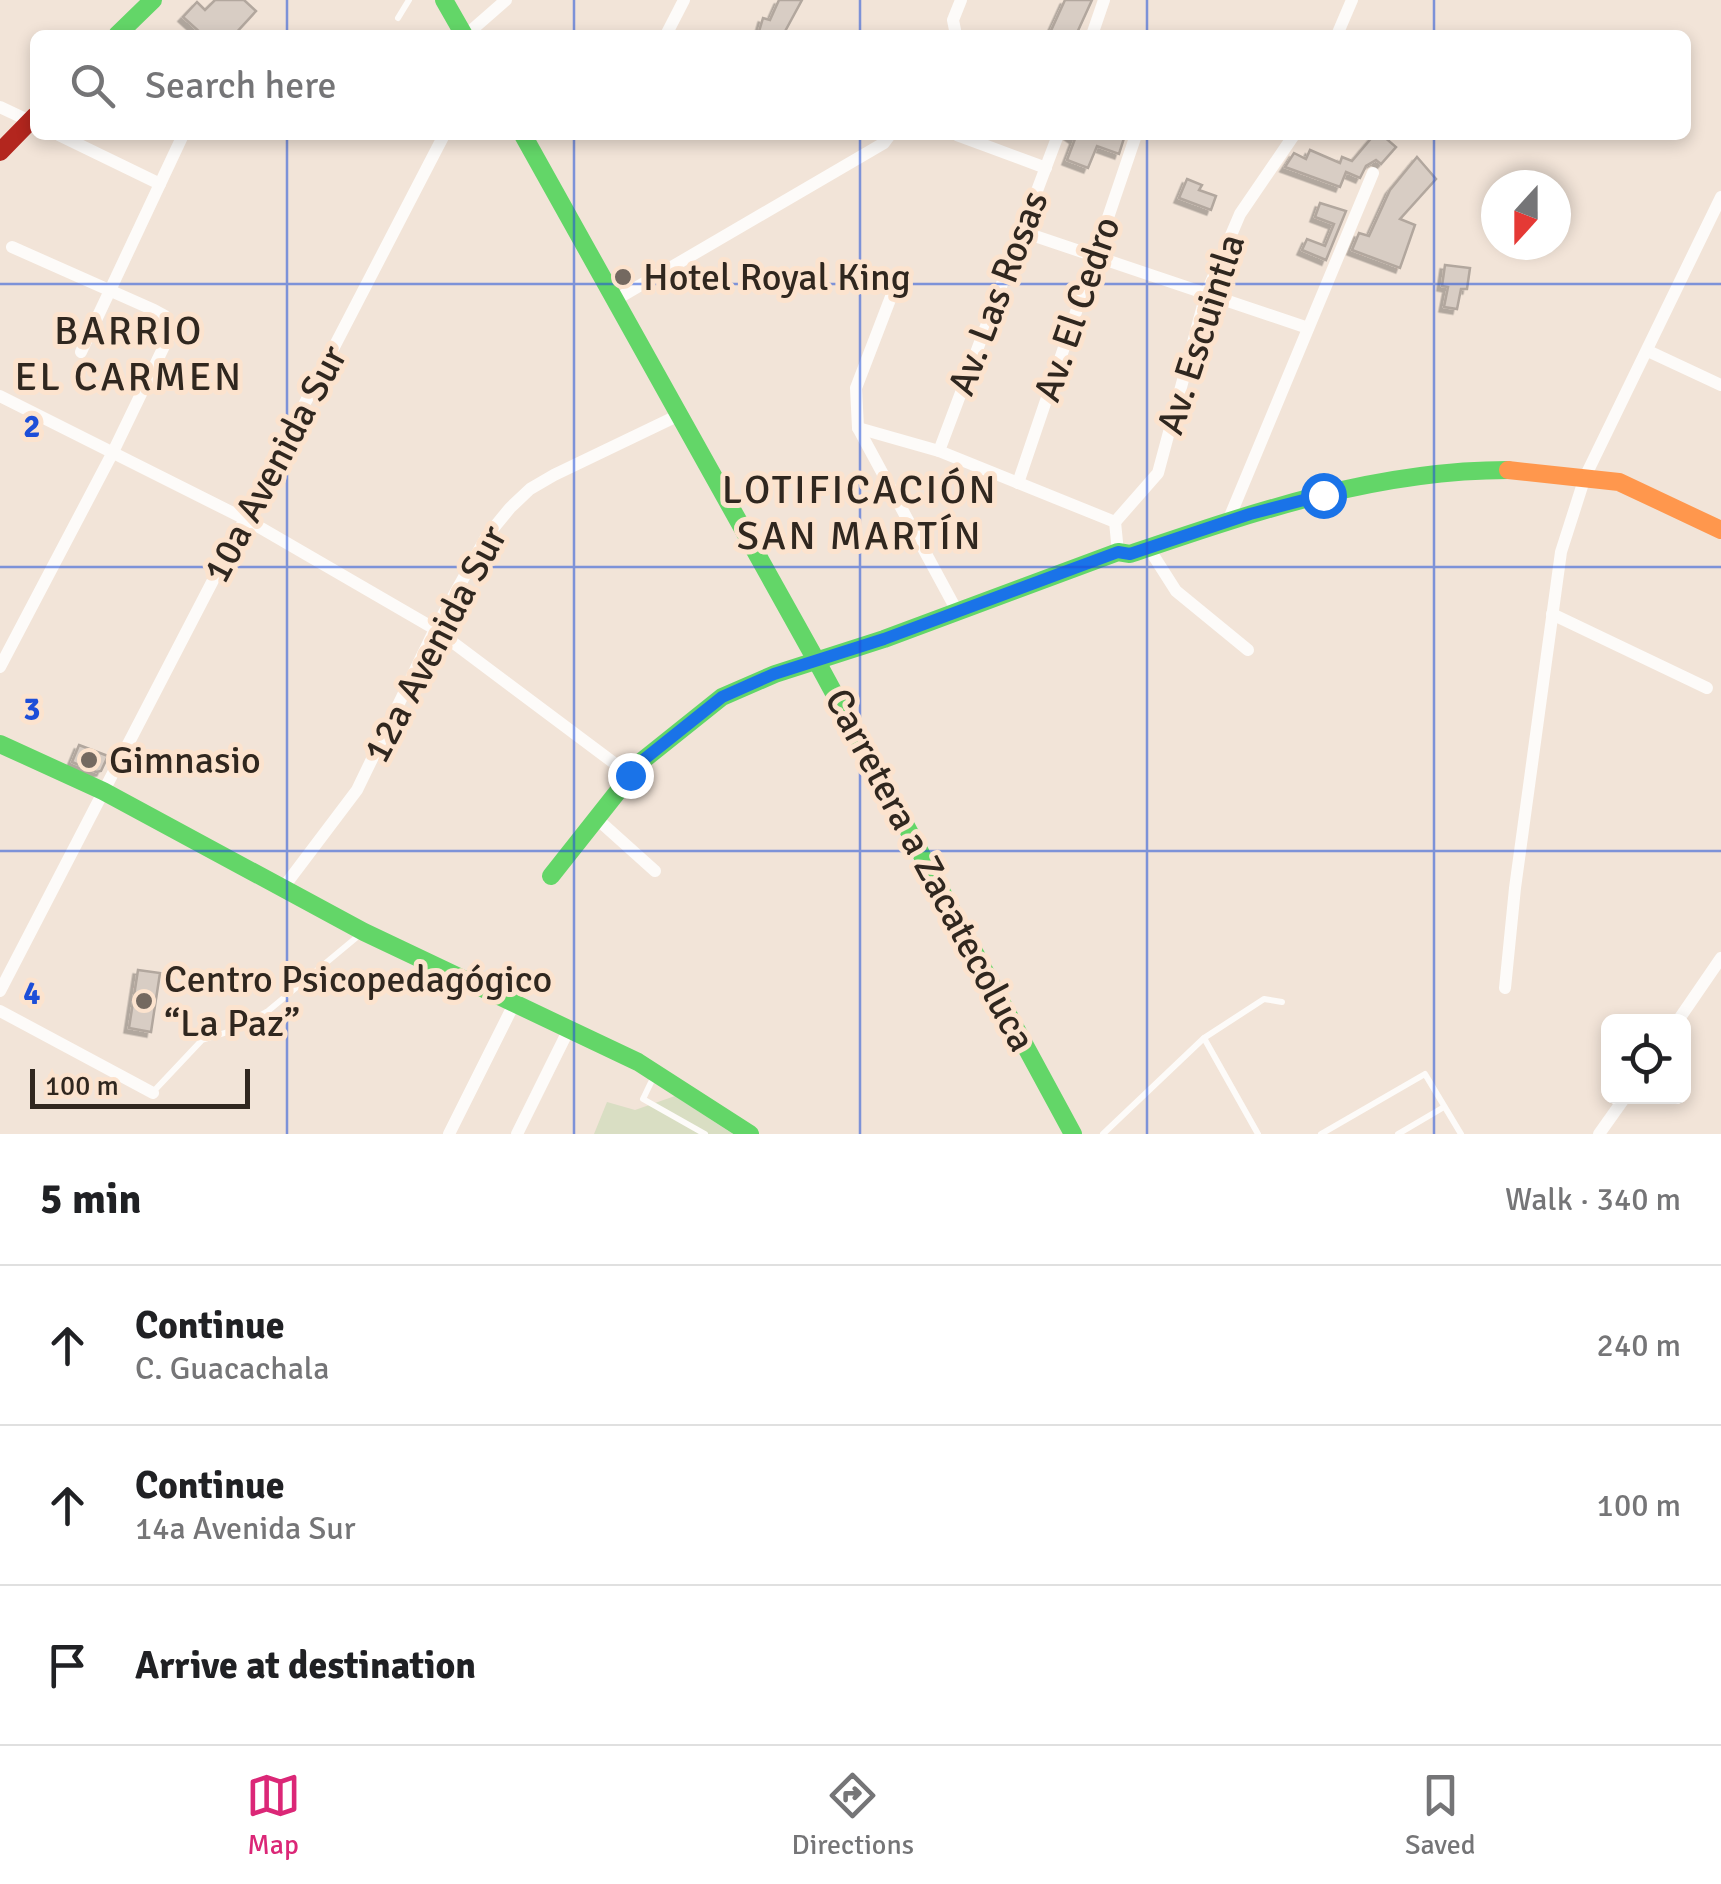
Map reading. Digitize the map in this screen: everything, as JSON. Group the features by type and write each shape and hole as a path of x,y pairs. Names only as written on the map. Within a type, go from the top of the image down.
{"main road":[{"path":"444,0 462,30"},
{"path":"121,30 141,3"},
{"path":"0,152 30,123"},
{"name":"Carretera a Zacatecoluca","path":"526,140 816,660 1073,1134"},
{"path":"551,876 642,761 722,697 1118,552 1130,554 1228,521 1396,476 1487,468 1548,470 1623,484 1721,530"},
{"path":"0,744 102,791 364,932 570,1027 655,1073 750,1134"}],"street":[{"path":"471,30 506,0"},
{"path":"669,30 684,0"},
{"path":"955,30 953,20 962,0"},
{"path":"1094,30 1104,0"},
{"path":"1339,30 1352,0"},
{"path":"0,107 30,119"},
{"path":"69,140 160,184"},
{"path":"80,352 181,140"},
{"name":"10a Avenida Sur","path":"0,991 441,140"},
{"path":"615,300 886,140"},
{"path":"971,140 1046,168"},
{"name":"Av. Las Rosas","path":"939,451 1056,140"},
{"name":"Av. El Cedro","path":"1018,483 1134,140"},
{"name":"Av. Escuintla","path":"1115,522 1158,473 1206,294 1240,214 1292,140"},
{"path":"1228,521 1373,172"},
{"path":"1505,988 1561,552 1585,477 1721,197"},
{"path":"1023,232 1308,328"},
{"path":"0,667 165,349 169,327 165,316 12,247"},
{"path":"894,288 856,388 858,428 956,611"},
{"path":"1648,351 1721,385"},
{"path":"0,396 247,520 435,629 630,775"},
{"name":"12a Avenida Sur","path":"283,888 357,790 435,629 487,536 530,490 678,415"},
{"path":"858,428 939,451 1115,522 1118,552"},
{"path":"1148,548 1176,591 1248,650"},
{"path":"1552,614 1707,688"},
{"path":"596,818 655,871"},
{"path":"1683,1014 1721,958"},
{"path":"450,1134 515,1002"},
{"path":"0,1011 153,1092"},
{"path":"517,1134 570,1027"},
{"path":"1599,1134 1620,1104"}],"lane":[{"path":"398,18 408,0"},
{"path":"153,1092 202,1040 234,1030 268,1011 364,932"},
{"path":"1103,1134 1204,1038 1264,999 1282,1002"},
{"path":"1204,1038 1258,1134"},
{"path":"655,1073 643,1099 705,1134"},
{"path":"1321,1134 1425,1074 1460,1134"},
{"path":"1398,1134 1444,1108"}],"green space":[{"path":"675,1096 733,1134 594,1134 607,1102 635,1110"}],"building":[{"path":"215,0 244,0 256,11 239,30 197,30 183,17 197,2 205,10"},
{"path":"779,0 802,0 786,30 759,30 763,18 770,20"},
{"path":"1065,0 1092,0 1078,30 1051,30"},
{"path":"1075,140 1123,140 1119,154 1097,146 1088,168 1067,160"},
{"path":"1370,140 1388,140 1396,147 1381,164 1376,160 1366,166 1360,178 1346,172 1340,187 1285,167 1294,153 1306,159 1310,150 1340,163 1342,157 1352,161"},
{"path":"1417,157 1436,179 1400,219 1415,225 1400,268 1352,250 1359,233 1369,236 1390,190"},
{"path":"1187,179 1202,185 1199,190 1216,196 1211,210 1179,198"},
{"path":"1320,203 1346,211 1326,260 1302,250 1307,239 1325,246 1334,224 1315,217"},
{"path":"1445,265 1470,268 1467,289 1461,289 1457,309 1444,307 1448,287 1442,286"},
{"name":"Gimnasio","path":"79,745 108,756 101,771 72,762"},
{"name":"Centro Psicopedagógico “La Paz”","path":"138,970 160,973 151,1032 129,1028"}],"traffic: fast":[{"path":"122,30 153,0"},
{"path":"444,0 461,30"},
{"path":"526,140 816,660 1073,1134"},
{"path":"551,876 642,761 722,697 775,674 884,639 1118,552 1130,554 1269,509 1411,477 1508,470"},
{"path":"0,744 103,791 364,932 638,1062 750,1134"}],"traffic: slow":[{"path":"1508,470 1619,482 1721,530"}],"traffic: jam":[{"path":"0,152 30,121"}],"place":[{"name":"Hotel Royal King","path":"623,277"},
{"name":"Gimnasio","path":"89,760"},
{"name":"Centro Psicopedagógico “La Paz”","path":"144,1001"}],"district":[{"name":"BARRIO EL CARMEN","path":"129,354"},
{"name":"LOTIFICACIÓN SAN MARTÍN","path":"860,513"}],"route":[{"path":"630,775 722,697 774,674 884,639 1118,552 1130,554 1250,514 1323,495"}]}
